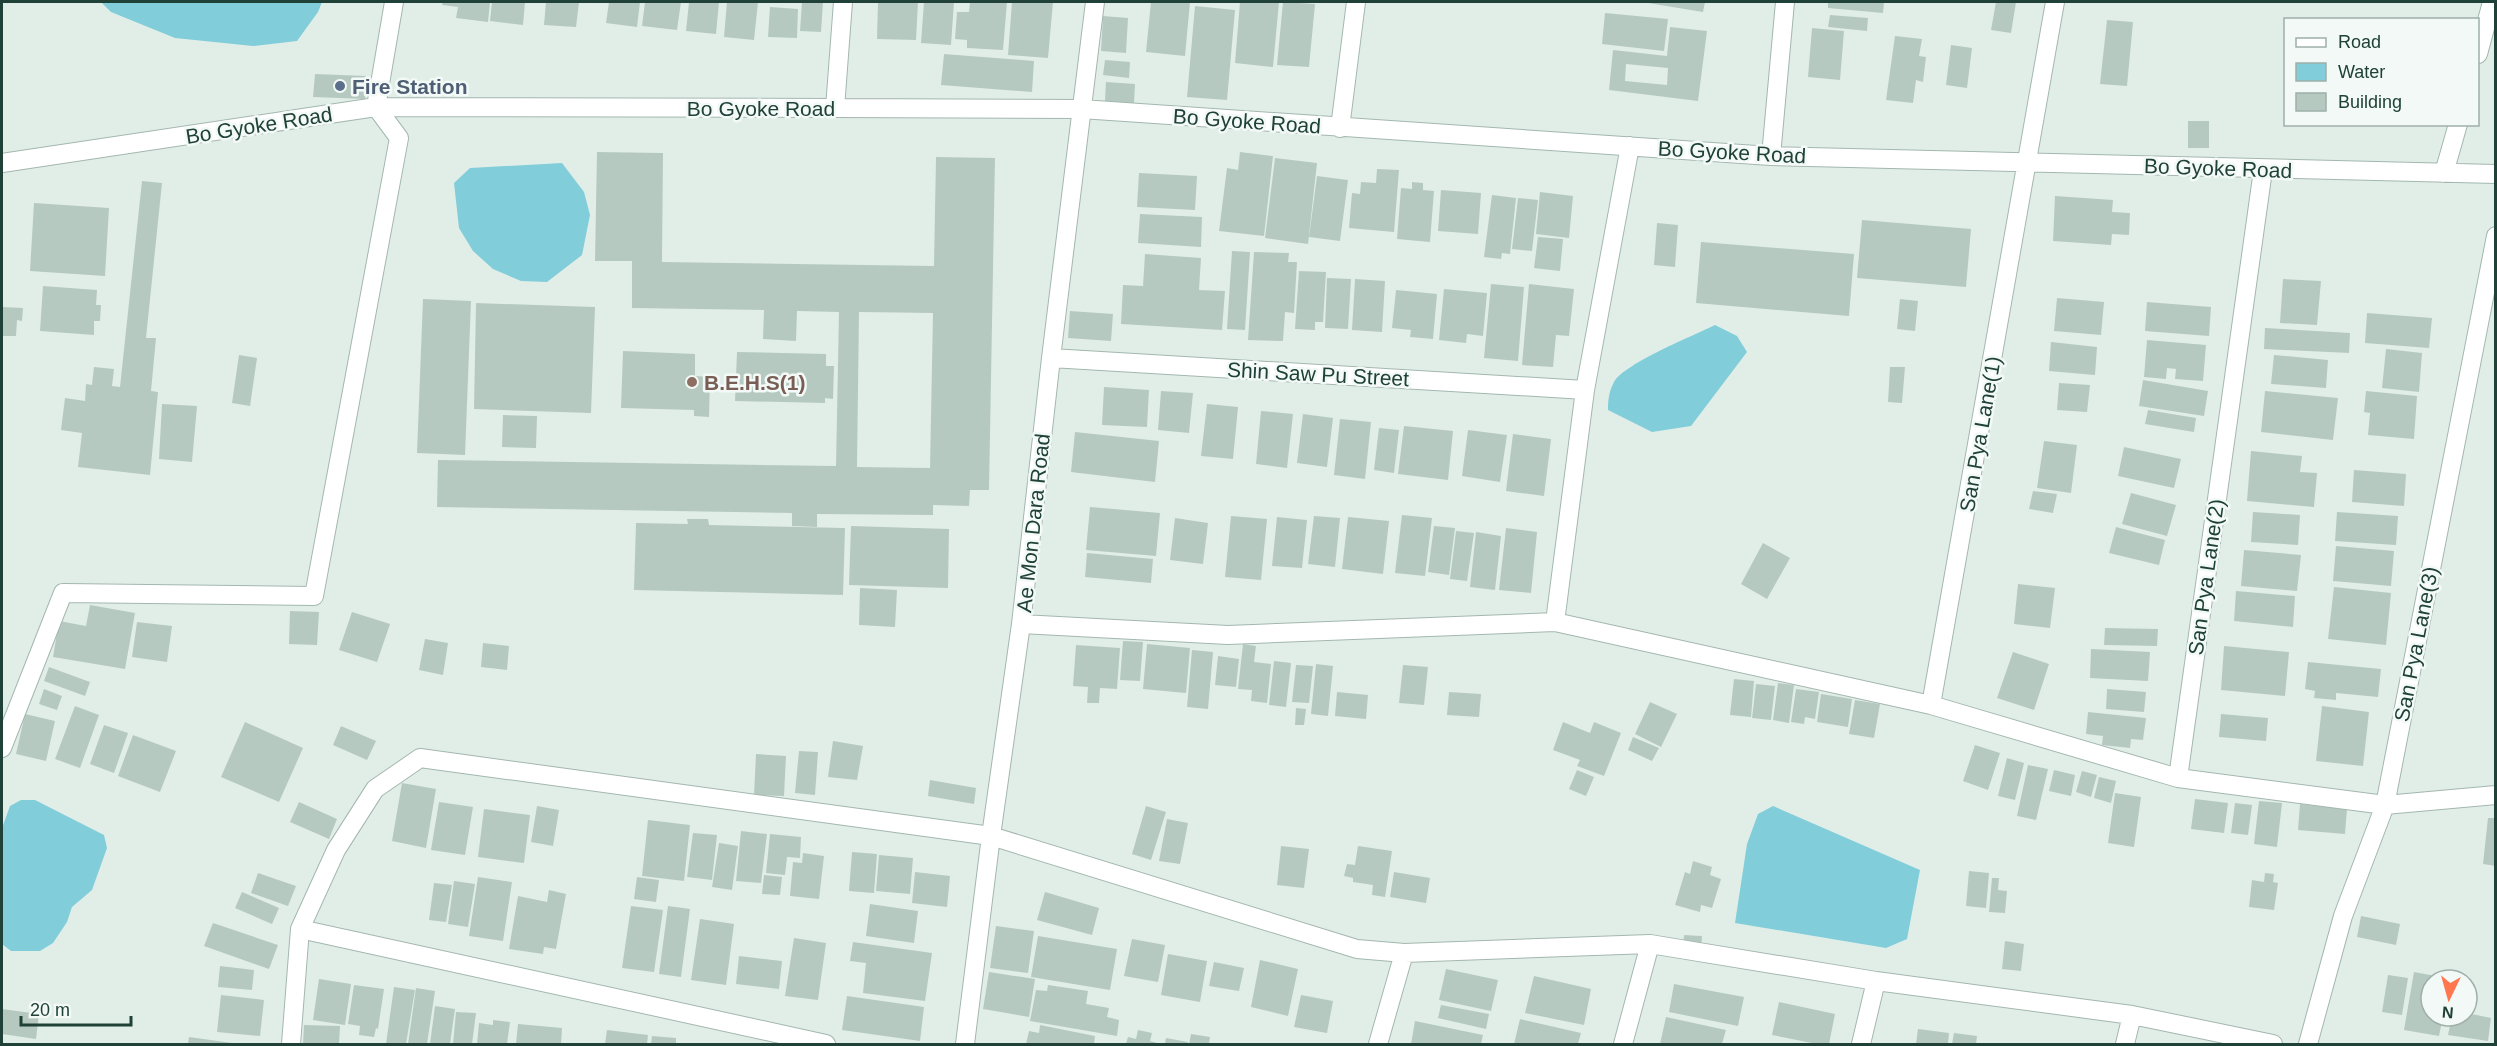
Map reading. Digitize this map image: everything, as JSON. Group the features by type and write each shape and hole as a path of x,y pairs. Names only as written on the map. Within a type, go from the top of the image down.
{"street":[{"path":"2,748 63,593 314,596 399,138 376,107 394,2"},
{"path":"835,108 843,2"},
{"name":"Ae Mon Dara Road","path":"965,1044 991,836 1022,624 1051,358 1095,2"},
{"path":"1340,128 1356,2"},
{"path":"1771,156 1785,2"},
{"name":"San Pya Lane(1)","path":"1932,705 2055,2"},
{"path":"2479,50 2492,2"},
{"name":"Bo Gyoke Road","path":"2,163 376,107 1081,109 1771,156 2496,174"},
{"path":"2444,173 2457,126"},
{"path":"1555,622 1585,390 1630,146"},
{"name":"San Pya Lane(2)","path":"2178,778 2263,170"},
{"name":"San Pya Lane(3)","path":"2308,1044 2343,916 2385,805 2496,236"},
{"name":"Shin Saw Pu Street","path":"1051,358 1585,390"},
{"path":"1022,624 1228,635 1555,622 1932,705 2178,778 2385,805 2496,795"},
{"path":"291,1044 300,929 336,850 375,789 420,758 991,836 1357,949 1404,953 1650,944 1876,981 2132,1015 2273,1044"},
{"path":"300,929 826,1044"},
{"path":"1623,1044 1650,944"},
{"path":"1378,1044 1404,953"},
{"path":"1861,1044 1876,981"},
{"path":"2125,1044 2132,1015"}],"water":[{"path":"101,2 322,2 318,12 297,41 253,46 175,38 111,12"},
{"path":"562,163 584,192 590,215 582,255 547,282 521,281 493,269 473,251 459,228 454,183 470,168"},
{"path":"1715,325 1737,336 1747,352 1691,426 1652,432 1608,410 1614,382 1631,367"},
{"path":"21,800 35,800 104,835 107,848 92,890 72,907 67,922 53,943 40,951 11,951 2,944 2,828 10,806"},
{"path":"1773,806 1920,870 1907,939 1886,948 1735,923 1747,844 1758,814"}],"building":[{"path":"443,2 490,2 488,22 456,18 458,7 442,5"},
{"path":"492,2 525,2 523,25 490,21"},
{"path":"546,2 579,2 576,27 544,25"},
{"path":"609,2 640,2 637,27 606,23"},
{"path":"645,2 681,2 677,30 642,26"},
{"path":"689,2 719,2 716,34 686,31"},
{"path":"727,2 758,2 754,40 724,37"},
{"path":"802,2 823,2 821,32 800,31"},
{"path":"878,2 918,2 916,40 877,39"},
{"path":"924,2 954,2 951,45 921,43"},
{"path":"970,2 1007,2 1003,50 967,48 967,40 955,39 957,12 969,12"},
{"path":"1012,2 1053,2 1048,58 1008,55"},
{"path":"1151,2 1190,2 1185,56 1146,52"},
{"path":"1240,2 1279,2 1273,67 1235,63"},
{"path":"1283,2 1315,4 1309,67 1277,65"},
{"path":"1642,2 1705,2 1703,12"},
{"path":"1828,2 1884,2 1883,13 1828,8"},
{"path":"1996,2 2016,2 2011,33 1991,30"},
{"path":"1195,6 1235,10 1227,100 1187,97"},
{"path":"770,7 798,9 797,38 768,37"},
{"path":"1605,13 1668,19 1664,51 1602,44"},
{"path":"1830,15 1868,18 1867,31 1828,27"},
{"path":"1103,16 1128,18 1126,53 1101,51"},
{"path":"2107,20 2133,22 2127,86 2100,84"},
{"path":"1670,27 1707,31 1698,101 1609,90 1613,50 1667,56","holes":["1626,64 1668,68 1667,85 1625,81"]},
{"path":"1812,28 1844,31 1840,80 1808,77"},
{"path":"1895,36 1922,39 1919,56 1926,57 1923,82 1916,80 1913,103 1886,100"},
{"path":"1951,45 1972,48 1967,88 1946,85"},
{"path":"944,54 1034,61 1032,92 941,85"},
{"path":"1105,60 1130,62 1129,78 1103,75"},
{"name":"Fire Station","path":"315,74 366,76 365,99 313,97"},
{"path":"1106,82 1135,84 1134,103 1105,101"},
{"path":"2188,121 2209,121 2209,148 2188,148"},
{"path":"597,152 663,153 662,262 934,266 936,157 995,158 989,490 970,490 969,506 933,505 933,515 817,514 817,527 792,526 792,513 437,507 438,460 836,466 839,312 797,311 796,341 763,339 764,310 632,308 632,261 595,261","holes":["859,312 933,313 930,468 857,467"]},
{"path":"1240,152 1273,156 1264,236 1219,231 1227,168 1238,170"},
{"path":"1275,158 1317,163 1308,244 1265,238"},
{"path":"1377,169 1399,170 1394,232 1349,228 1352,193 1360,194 1361,182 1376,183"},
{"path":"1139,173 1197,176 1195,210 1137,207"},
{"path":"1317,176 1348,180 1340,241 1309,237"},
{"path":"142,181 162,183 146,338 156,338 151,391 158,392 150,475 78,467 82,433 61,430 65,398 85,401 86,384 92,385 94,367 114,369 112,386 120,387"},
{"path":"1412,182 1423,183 1423,190 1434,191 1430,242 1397,239 1401,188 1412,189"},
{"path":"1441,190 1481,193 1478,234 1438,231"},
{"path":"1540,192 1573,196 1569,238 1536,234"},
{"path":"1492,195 1516,198 1510,254 1502,253 1501,259 1484,257"},
{"path":"2055,196 2113,200 2112,212 2130,213 2129,235 2112,234 2111,245 2053,241"},
{"path":"1518,198 1538,200 1532,251 1512,249"},
{"path":"34,203 109,208 105,276 30,271"},
{"path":"1140,214 1202,217 1201,247 1138,243"},
{"path":"1862,220 1971,229 1966,287 1857,278"},
{"path":"1657,223 1678,225 1675,267 1654,265"},
{"path":"1538,237 1563,239 1560,271 1534,268"},
{"path":"1701,242 1854,254 1849,316 1696,303"},
{"path":"1232,251 1250,252 1245,330 1227,329"},
{"path":"1254,252 1289,253 1288,262 1297,262 1294,313 1285,312 1283,341 1248,340"},
{"path":"1145,254 1201,258 1199,290 1225,291 1222,330 1121,324 1123,285 1143,286"},
{"path":"1299,271 1326,272 1323,322 1315,322 1315,330 1295,329"},
{"path":"1327,278 1351,279 1348,329 1325,328"},
{"path":"1355,279 1385,281 1382,332 1352,330"},
{"path":"2283,279 2321,281 2317,325 2280,323"},
{"path":"1491,284 1524,287 1518,361 1484,358"},
{"path":"1529,284 1574,289 1569,336 1556,335 1553,367 1522,365"},
{"path":"43,286 97,290 96,305 101,305 100,321 94,321 94,335 40,331"},
{"path":"1444,289 1487,293 1483,336 1467,334 1466,343 1439,340"},
{"path":"1396,290 1437,294 1433,339 1410,337 1411,330 1392,328"},
{"path":"2057,298 2104,302 2101,335 2054,331"},
{"path":"423,299 471,301 465,455 417,453"},
{"path":"1900,299 1918,301 1915,331 1897,329"},
{"path":"2147,302 2211,307 2209,336 2145,331"},
{"path":"476,303 595,307 591,413 474,409"},
{"path":"2,307 23,308 22,321 17,320 16,336 2,336"},
{"path":"1070,311 1113,314 1111,341 1068,338"},
{"path":"2367,313 2432,318 2429,348 2365,343"},
{"path":"2265,328 2350,333 2349,353 2264,349"},
{"path":"2147,340 2206,345 2203,381 2175,379 2176,369 2167,368 2166,379 2144,377"},
{"path":"2051,342 2097,347 2095,375 2049,371"},
{"path":"2386,349 2422,353 2419,392 2382,388"},
{"path":"623,351 695,354 695,376 710,377 709,417 694,416 694,410 621,408"},
{"path":"737,352 826,354 826,366 834,366 833,399 825,398 825,403 735,401"},
{"path":"239,355 257,358 250,406 232,403"},
{"path":"2274,355 2328,360 2326,388 2271,384"},
{"path":"1890,367 1905,367 1902,403 1888,402"},
{"path":"2143,380 2208,391 2204,416 2139,406"},
{"path":"2059,383 2090,385 2087,412 2057,410"},
{"path":"1104,387 1149,390 1147,427 1102,425"},
{"path":"1161,391 1193,393 1189,433 1158,430"},
{"path":"2265,391 2338,398 2333,440 2261,432"},
{"path":"2366,391 2417,396 2414,439 2368,435 2370,413 2364,412"},
{"path":"162,404 197,406 192,462 159,459"},
{"path":"1207,404 1238,407 1233,459 1201,456"},
{"path":"2148,410 2196,418 2194,432 2145,424"},
{"path":"1261,411 1293,414 1287,468 1256,464"},
{"path":"1303,414 1333,418 1327,467 1297,463"},
{"path":"503,415 537,416 536,448 502,447"},
{"path":"1340,419 1371,422 1365,479 1334,475"},
{"path":"1404,426 1453,431 1448,480 1398,474"},
{"path":"1379,428 1399,430 1394,473 1374,470"},
{"path":"1468,430 1507,435 1500,482 1462,476"},
{"path":"1075,432 1159,441 1155,482 1071,472"},
{"path":"1513,434 1551,439 1544,496 1506,491"},
{"path":"2044,441 2077,445 2071,493 2037,488"},
{"path":"2124,447 2181,459 2174,488 2118,476"},
{"path":"2251,451 2302,456 2300,472 2317,473 2314,507 2247,501"},
{"path":"2354,470 2406,474 2404,506 2352,502"},
{"path":"2033,491 2057,494 2053,513 2029,509"},
{"path":"2131,493 2176,505 2167,536 2122,524"},
{"path":"1090,507 1160,513 1156,556 1086,550"},
{"path":"2253,512 2300,515 2298,545 2251,542"},
{"path":"2337,512 2398,516 2396,545 2335,541"},
{"path":"1402,515 1432,518 1425,576 1395,573"},
{"path":"1231,516 1267,519 1261,580 1225,577"},
{"path":"1314,516 1340,518 1335,567 1308,564"},
{"path":"1277,517 1307,520 1302,568 1272,566"},
{"path":"1348,517 1389,521 1383,574 1342,569"},
{"path":"1175,518 1208,523 1203,564 1170,560"},
{"path":"687,519 708,519 709,525 845,528 843,595 634,590 636,523 688,524"},
{"path":"851,526 949,529 948,588 849,585"},
{"path":"1434,526 1455,528 1449,575 1428,572"},
{"path":"2116,527 2165,540 2159,565 2109,553"},
{"path":"1506,528 1537,532 1531,593 1499,590"},
{"path":"1456,531 1474,533 1467,581 1450,579"},
{"path":"1476,532 1501,536 1495,590 1470,587"},
{"path":"1763,543 1790,558 1767,599 1741,584"},
{"path":"2336,546 2394,551 2391,586 2333,581"},
{"path":"2244,550 2301,555 2297,591 2241,586"},
{"path":"1087,553 1153,559 1151,583 1085,577"},
{"path":"2018,584 2055,588 2050,628 2014,624"},
{"path":"2334,587 2391,593 2386,645 2328,639"},
{"path":"860,588 897,590 895,627 859,625"},
{"path":"2236,591 2295,596 2293,627 2234,621"},
{"path":"90,605 135,613 125,669 53,657 59,621 86,626"},
{"path":"290,611 319,612 317,645 289,644"},
{"path":"352,612 390,624 377,662 339,650"},
{"path":"137,622 172,626 167,662 132,657"},
{"path":"2105,628 2158,629 2157,646 2104,645"},
{"path":"425,639 448,643 443,675 419,670"},
{"path":"1123,641 1143,642 1140,681 1120,680"},
{"path":"483,643 509,646 507,670 481,667"},
{"path":"1147,644 1190,648 1186,693 1143,689"},
{"path":"1243,644 1256,646 1254,662 1271,664 1267,703 1251,701 1252,690 1238,689"},
{"path":"1076,645 1120,648 1117,689 1100,688 1099,703 1087,703 1088,687 1073,686"},
{"path":"2224,646 2289,652 2285,696 2221,690"},
{"path":"2091,649 2150,652 2148,681 2090,678"},
{"path":"1192,650 1213,652 1208,709 1187,707"},
{"path":"2013,652 2049,664 2034,710 1997,698"},
{"path":"1218,656 1239,659 1236,687 1215,685"},
{"path":"1274,661 1291,663 1286,707 1269,705"},
{"path":"2308,662 2381,669 2378,697 2336,693 2336,700 2314,698 2315,691 2305,689"},
{"path":"1316,664 1333,666 1328,716 1311,714"},
{"path":"1296,665 1313,666 1309,703 1292,702"},
{"path":"1403,665 1428,667 1424,705 1399,703"},
{"path":"49,667 90,682 85,696 44,681"},
{"path":"1734,679 1754,681 1751,717 1730,715"},
{"path":"1778,683 1794,685 1789,723 1773,720"},
{"path":"1756,684 1775,686 1771,720 1752,718"},
{"path":"44,689 62,696 57,710 39,704"},
{"path":"1796,689 1819,692 1815,719 1805,717 1804,724 1791,722"},
{"path":"2107,689 2146,692 2144,712 2106,709"},
{"path":"1337,692 1368,695 1366,719 1335,716"},
{"path":"1449,692 1481,694 1479,717 1447,715"},
{"path":"1821,694 1852,699 1848,727 1817,722"},
{"path":"1855,700 1880,704 1874,738 1849,734"},
{"path":"1650,702 1677,714 1661,747 1635,734"},
{"path":"75,706 99,715 80,768 55,759"},
{"path":"2322,706 2369,712 2363,766 2316,761"},
{"path":"1296,708 1306,709 1304,725 1295,725"},
{"path":"2088,712 2146,718 2143,740 2131,739 2130,748 2102,745 2103,736 2086,734"},
{"path":"25,714 55,721 46,761 16,754"},
{"path":"2221,714 2268,718 2266,741 2219,737"},
{"path":"245,722 303,748 279,802 221,777"},
{"path":"1563,722 1590,733 1594,722 1621,733 1604,776 1577,766 1580,760 1553,750"},
{"path":"104,725 128,733 114,773 90,764"},
{"path":"341,726 376,741 367,760 333,745"},
{"path":"133,735 176,751 160,792 118,776"},
{"path":"1633,737 1659,748 1652,761 1628,750"},
{"path":"833,741 863,746 857,780 828,777"},
{"path":"1975,745 2000,753 1988,790 1963,781"},
{"path":"799,751 818,752 815,795 795,793"},
{"path":"756,754 786,756 784,796 754,795"},
{"path":"2007,758 2024,763 2015,800 1998,796"},
{"path":"2028,765 2048,769 2036,820 2017,816"},
{"path":"1577,770 1594,777 1586,796 1569,789"},
{"path":"2054,770 2075,775 2071,796 2049,791"},
{"path":"2082,771 2097,775 2091,797 2076,792"},
{"path":"2099,777 2116,781 2111,803 2094,798"},
{"path":"930,780 976,788 974,804 928,796"},
{"path":"402,783 436,789 426,848 392,841"},
{"path":"2115,793 2141,797 2134,847 2108,843"},
{"path":"2195,799 2228,803 2224,833 2191,829"},
{"path":"2259,801 2282,803 2277,847 2254,844"},
{"path":"299,802 337,819 329,839 290,822"},
{"path":"439,802 473,807 465,855 431,850"},
{"path":"2235,803 2252,805 2248,835 2231,833"},
{"path":"2300,804 2347,809 2345,834 2298,830"},
{"path":"537,806 559,810 553,846 531,842"},
{"path":"1146,806 1166,812 1151,860 1132,854"},
{"path":"484,809 530,815 524,863 478,857"},
{"path":"2488,818 2496,818 2496,866 2483,864"},
{"path":"1167,819 1188,823 1180,864 1159,861"},
{"path":"648,820 690,825 684,881 642,876"},
{"path":"741,831 767,834 761,883 736,881"},
{"path":"693,833 717,835 712,880 687,877"},
{"path":"770,834 801,837 800,858 787,857 785,875 766,873"},
{"path":"719,843 738,846 732,890 712,887"},
{"path":"1281,846 1309,849 1304,888 1277,885"},
{"path":"1358,846 1392,851 1385,897 1372,895 1373,885 1353,882 1353,878 1344,876 1347,864 1355,865"},
{"path":"852,852 877,854 874,893 849,891"},
{"path":"803,853 824,856 819,899 790,896 793,862 802,863"},
{"path":"879,855 913,858 910,894 876,891"},
{"path":"1693,861 1712,867 1710,875 1721,879 1712,908 1701,905 1700,912 1675,905 1685,872 1690,874"},
{"path":"1969,871 1989,873 1986,908 1966,906"},
{"path":"915,872 950,876 947,907 912,903"},
{"path":"1394,872 1430,878 1426,903 1390,897"},
{"path":"258,873 296,886 288,906 251,893"},
{"path":"2265,873 2274,874 2273,882 2278,883 2274,910 2249,907 2252,880 2264,882"},
{"path":"764,875 782,877 780,895 762,894"},
{"path":"478,877 512,882 503,941 469,936"},
{"path":"637,877 659,880 656,902 634,899"},
{"path":"1992,878 1999,878 1998,890 2007,891 2005,913 1989,912"},
{"path":"454,881 475,884 468,927 448,924"},
{"path":"434,883 452,885 446,922 429,920"},
{"path":"549,890 566,894 556,949 544,947 543,954 509,949 518,896 547,902"},
{"path":"242,892 279,908 272,924 235,908"},
{"path":"1045,892 1099,908 1092,935 1037,920"},
{"path":"870,904 918,911 914,943 866,936"},
{"path":"631,906 663,910 654,972 622,968"},
{"path":"668,906 690,909 681,977 659,974"},
{"path":"2361,916 2400,924 2396,945 2357,937"},
{"path":"700,919 734,924 726,985 691,980"},
{"path":"213,923 278,945 269,969 204,946"},
{"path":"996,926 1034,931 1028,973 990,968"},
{"path":"1684,935 1702,936 1701,949 1683,948"},
{"path":"1038,936 1117,949 1110,990 1031,977"},
{"path":"794,938 826,943 818,1000 785,996"},
{"path":"1132,939 1165,945 1158,982 1124,976"},
{"path":"2005,941 2024,944 2021,971 2002,969"},
{"path":"853,942 932,953 925,1001 863,993 866,963 850,961"},
{"path":"1168,954 1207,961 1200,1002 1161,995"},
{"path":"739,956 782,961 779,989 736,984"},
{"path":"1260,960 1298,969 1288,1016 1251,1007"},
{"path":"1214,962 1244,968 1239,991 1209,986"},
{"path":"220,966 254,970 252,990 218,987"},
{"path":"1446,969 1498,980 1491,1011 1439,1000"},
{"path":"989,972 1035,979 1029,1017 983,1009"},
{"path":"2414,972 2419,973 2419,1028 2441,1028 2439,1036 2404,1030"},
{"path":"2388,975 2408,978 2402,1015 2382,1012"},
{"path":"1534,976 1591,989 1584,1025 1525,1013"},
{"path":"319,979 351,984 345,1025 313,1020"},
{"path":"1674,984 1744,997 1738,1026 1669,1012"},
{"path":"354,985 384,989 378,1029 376,1028 374,1037 359,1035 360,1026 348,1024"},
{"path":"1048,985 1088,991 1086,1004 1109,1008 1107,1017 1119,1020 1117,1036 1030,1021 1036,990 1047,991"},
{"path":"394,987 415,990 406,1044 386,1044"},
{"path":"416,988 435,991 427,1044 408,1044"},
{"path":"221,995 264,1000 260,1036 217,1032"},
{"path":"1301,995 1333,1001 1327,1033 1294,1027"},
{"path":"847,996 924,1007 920,1041 842,1030"},
{"path":"1779,1002 1835,1014 1829,1044 1817,1044 1772,1035"},
{"path":"1441,1005 1489,1014 1486,1029 1438,1018"},
{"path":"435,1006 455,1009 450,1044 430,1044"},
{"path":"2,1009 39,1014 36,1039 2,1034"},
{"path":"456,1012 476,1013 472,1044 453,1044"},
{"path":"2479,1016 2491,1018 2488,1041 2448,1035 2449,1028 2479,1028"},
{"path":"1666,1017 1726,1030 1722,1044 1660,1044"},
{"path":"1520,1019 1581,1033 1578,1044 1514,1044"},
{"path":"493,1020 510,1022 507,1044 477,1044 479,1023 493,1025"},
{"path":"1415,1021 1483,1035 1481,1044 1411,1044"},
{"path":"518,1024 562,1028 561,1044 516,1044"},
{"path":"304,1025 340,1026 339,1044 303,1044"},
{"path":"1040,1025 1095,1036 1094,1044 1026,1044 1029,1031 1039,1033"},
{"path":"1918,1029 1949,1033 1948,1044 1916,1044"},
{"path":"607,1030 648,1035 647,1044 605,1044"},
{"path":"1138,1030 1152,1033 1150,1041 1161,1044 1126,1044 1128,1037 1136,1039"},
{"path":"1954,1033 1977,1036 1976,1044 1952,1044"},
{"path":"1191,1034 1210,1037 1209,1044 1189,1044"},
{"path":"652,1036 676,1038 676,1044 651,1044"},
{"path":"189,1037 232,1043 232,1044 188,1044"},
{"path":"1166,1038 1188,1042 1187,1044 1165,1044"}],"place":[{"name":"Fire Station","path":"340,86"},
{"name":"B.E.H.S(1)","path":"692,382"}]}
